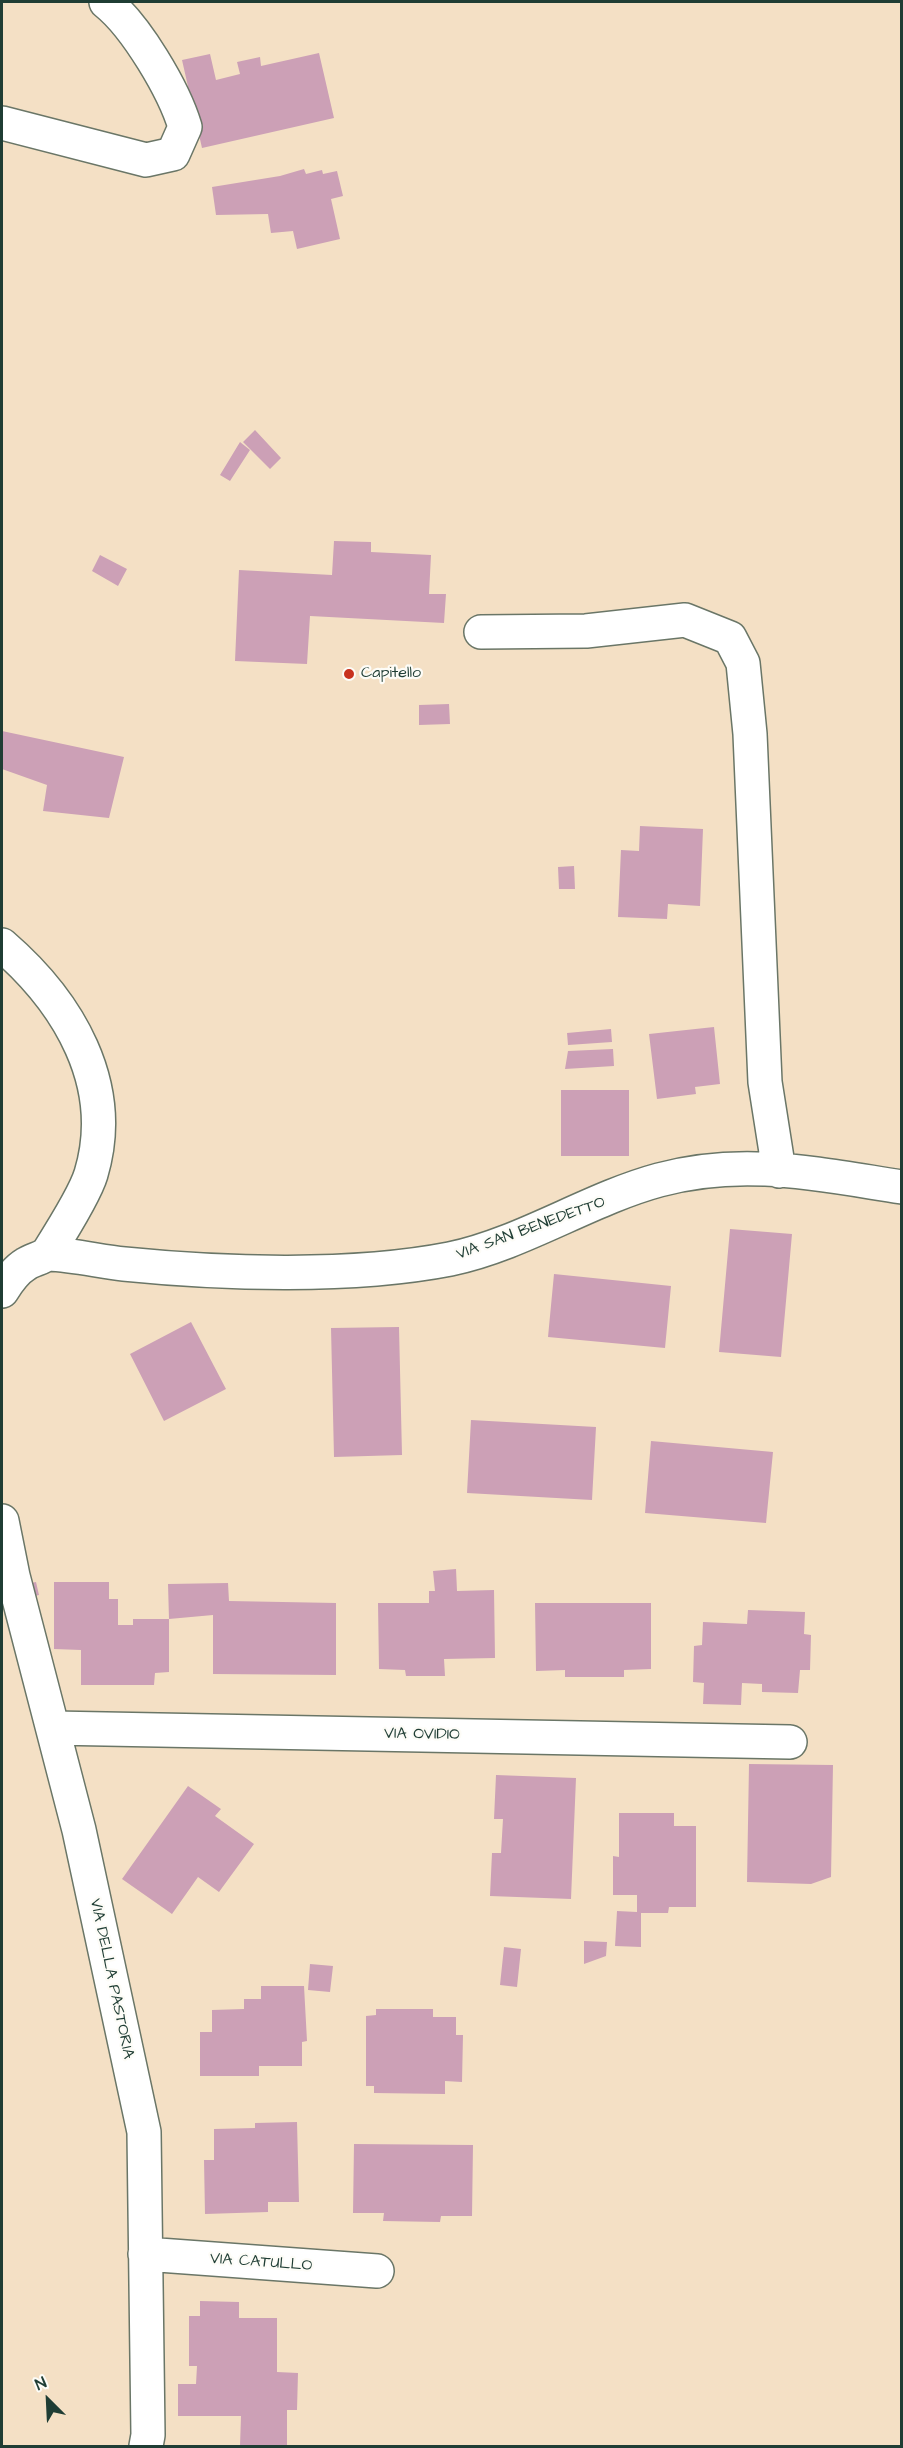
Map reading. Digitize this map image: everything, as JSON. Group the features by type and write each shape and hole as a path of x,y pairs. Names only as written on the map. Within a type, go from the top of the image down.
{"street":[{"path":"2,123 146,160 173,154 185,127 179,105 120,13 106,2"},
{"path":"481,632 585,631 685,620 730,638 743,663 750,734 765,1082 779,1171"},
{"path":"2,945 48,992 71,1026 89,1065 100,1111 98,1143 90,1176 48,1254 24,1265 2,1291"},
{"name":"VIA SAN BENEDETTO","path":"48,1254 78,1255 123,1264 227,1270 375,1269 452,1258 510,1240 656,1181 706,1169 749,1167 902,1187"},
{"name":"VIA DELLA PASTORIA","path":"2,1521 13,1576 79,1830 144,2132 148,2435 146,2446"},
{"name":"VIA OVIDIO","path":"53,1728 790,1742"},
{"name":"VIA CATULLO","path":"145,2254 377,2271"}],"building":[{"path":"319,53 334,118 202,148 182,60 210,54 216,80 240,74 237,62 260,57 261,66"},
{"path":"304,169 306,174 322,170 323,174 337,171 343,196 331,199 340,239 297,249 293,231 271,233 268,214 216,215 212,187 280,176"},
{"path":"255,430 281,458 270,469 243,442"},
{"path":"240,442 250,450 230,481 220,475"},
{"path":"334,541 371,542 371,552 431,555 429,594 446,594 444,623 310,616 307,664 235,661 239,570 332,575"},
{"path":"100,555 127,569 118,586 92,571"},
{"path":"449,704 450,724 419,725 419,705"},
{"path":"2,731 124,757 109,818 43,811 47,785 2,769"},
{"path":"640,826 703,829 700,906 668,904 667,919 618,917 621,850 639,851"},
{"path":"574,866 575,889 559,889 558,867"},
{"path":"714,1027 720,1084 695,1087 696,1094 657,1099 649,1034"},
{"path":"611,1029 612,1042 568,1045 567,1033"},
{"path":"613,1049 614,1066 565,1069 568,1051"},
{"path":"561,1090 629,1090 629,1156 561,1156"},
{"path":"730,1229 792,1234 781,1357 719,1352"},
{"path":"554,1274 671,1286 665,1348 548,1337"},
{"path":"191,1322 226,1389 164,1421 130,1354"},
{"path":"399,1327 402,1455 334,1457 331,1328"},
{"path":"471,1420 596,1427 592,1500 467,1493"},
{"path":"651,1441 773,1452 766,1523 645,1513"},
{"path":"456,1569 457,1591 494,1590 495,1658 444,1659 445,1676 406,1676 405,1670 379,1669 378,1603 429,1603 429,1591 435,1591 433,1571"},
{"path":"36,1582 39,1595 26,1598 22,1585"},
{"path":"54,1582 109,1582 109,1599 118,1599 118,1625 133,1625 133,1619 169,1619 169,1672 155,1673 154,1685 81,1685 81,1650 54,1649"},
{"path":"228,1583 229,1601 336,1603 336,1675 213,1674 213,1615 169,1619 168,1584"},
{"path":"535,1603 651,1603 651,1669 624,1670 624,1677 565,1677 565,1670 536,1671"},
{"path":"748,1610 805,1612 804,1634 811,1635 810,1670 800,1670 798,1693 762,1692 762,1684 742,1683 741,1705 703,1704 704,1683 693,1682 694,1646 702,1645 703,1622 747,1624"},
{"path":"749,1764 833,1765 831,1877 811,1884 747,1882"},
{"path":"496,1775 576,1778 571,1899 490,1896 492,1853 501,1853 503,1819 494,1819"},
{"path":"188,1786 221,1809 215,1816 254,1844 219,1892 198,1877 172,1914 122,1879"},
{"path":"619,1813 674,1813 674,1826 696,1826 696,1907 669,1907 668,1913 641,1913 641,1947 615,1946 617,1911 637,1912 637,1895 613,1895 613,1856 619,1857"},
{"path":"584,1941 607,1942 606,1956 584,1964"},
{"path":"504,1947 521,1949 517,1987 500,1985"},
{"path":"310,1964 333,1966 330,1992 308,1990"},
{"path":"261,1986 304,1986 307,2041 302,2042 302,2066 259,2066 259,2076 200,2076 200,2032 212,2032 212,2010 244,2009 244,1999 261,1999"},
{"path":"376,2009 433,2009 433,2017 456,2017 456,2035 463,2035 462,2082 445,2081 445,2094 374,2093 374,2086 366,2086 366,2016 376,2015"},
{"path":"297,2122 299,2202 268,2202 268,2212 205,2214 204,2160 214,2160 214,2129 255,2128 255,2123"},
{"path":"354,2144 473,2145 472,2216 441,2216 440,2222 383,2221 384,2213 353,2213"},
{"path":"200,2301 239,2302 239,2318 277,2318 277,2372 298,2373 297,2410 287,2410 287,2446 240,2446 241,2416 178,2416 178,2384 196,2384 197,2366 189,2366 189,2316 200,2316"}],"place":[{"name":"Capitello","path":"349,674"}]}
